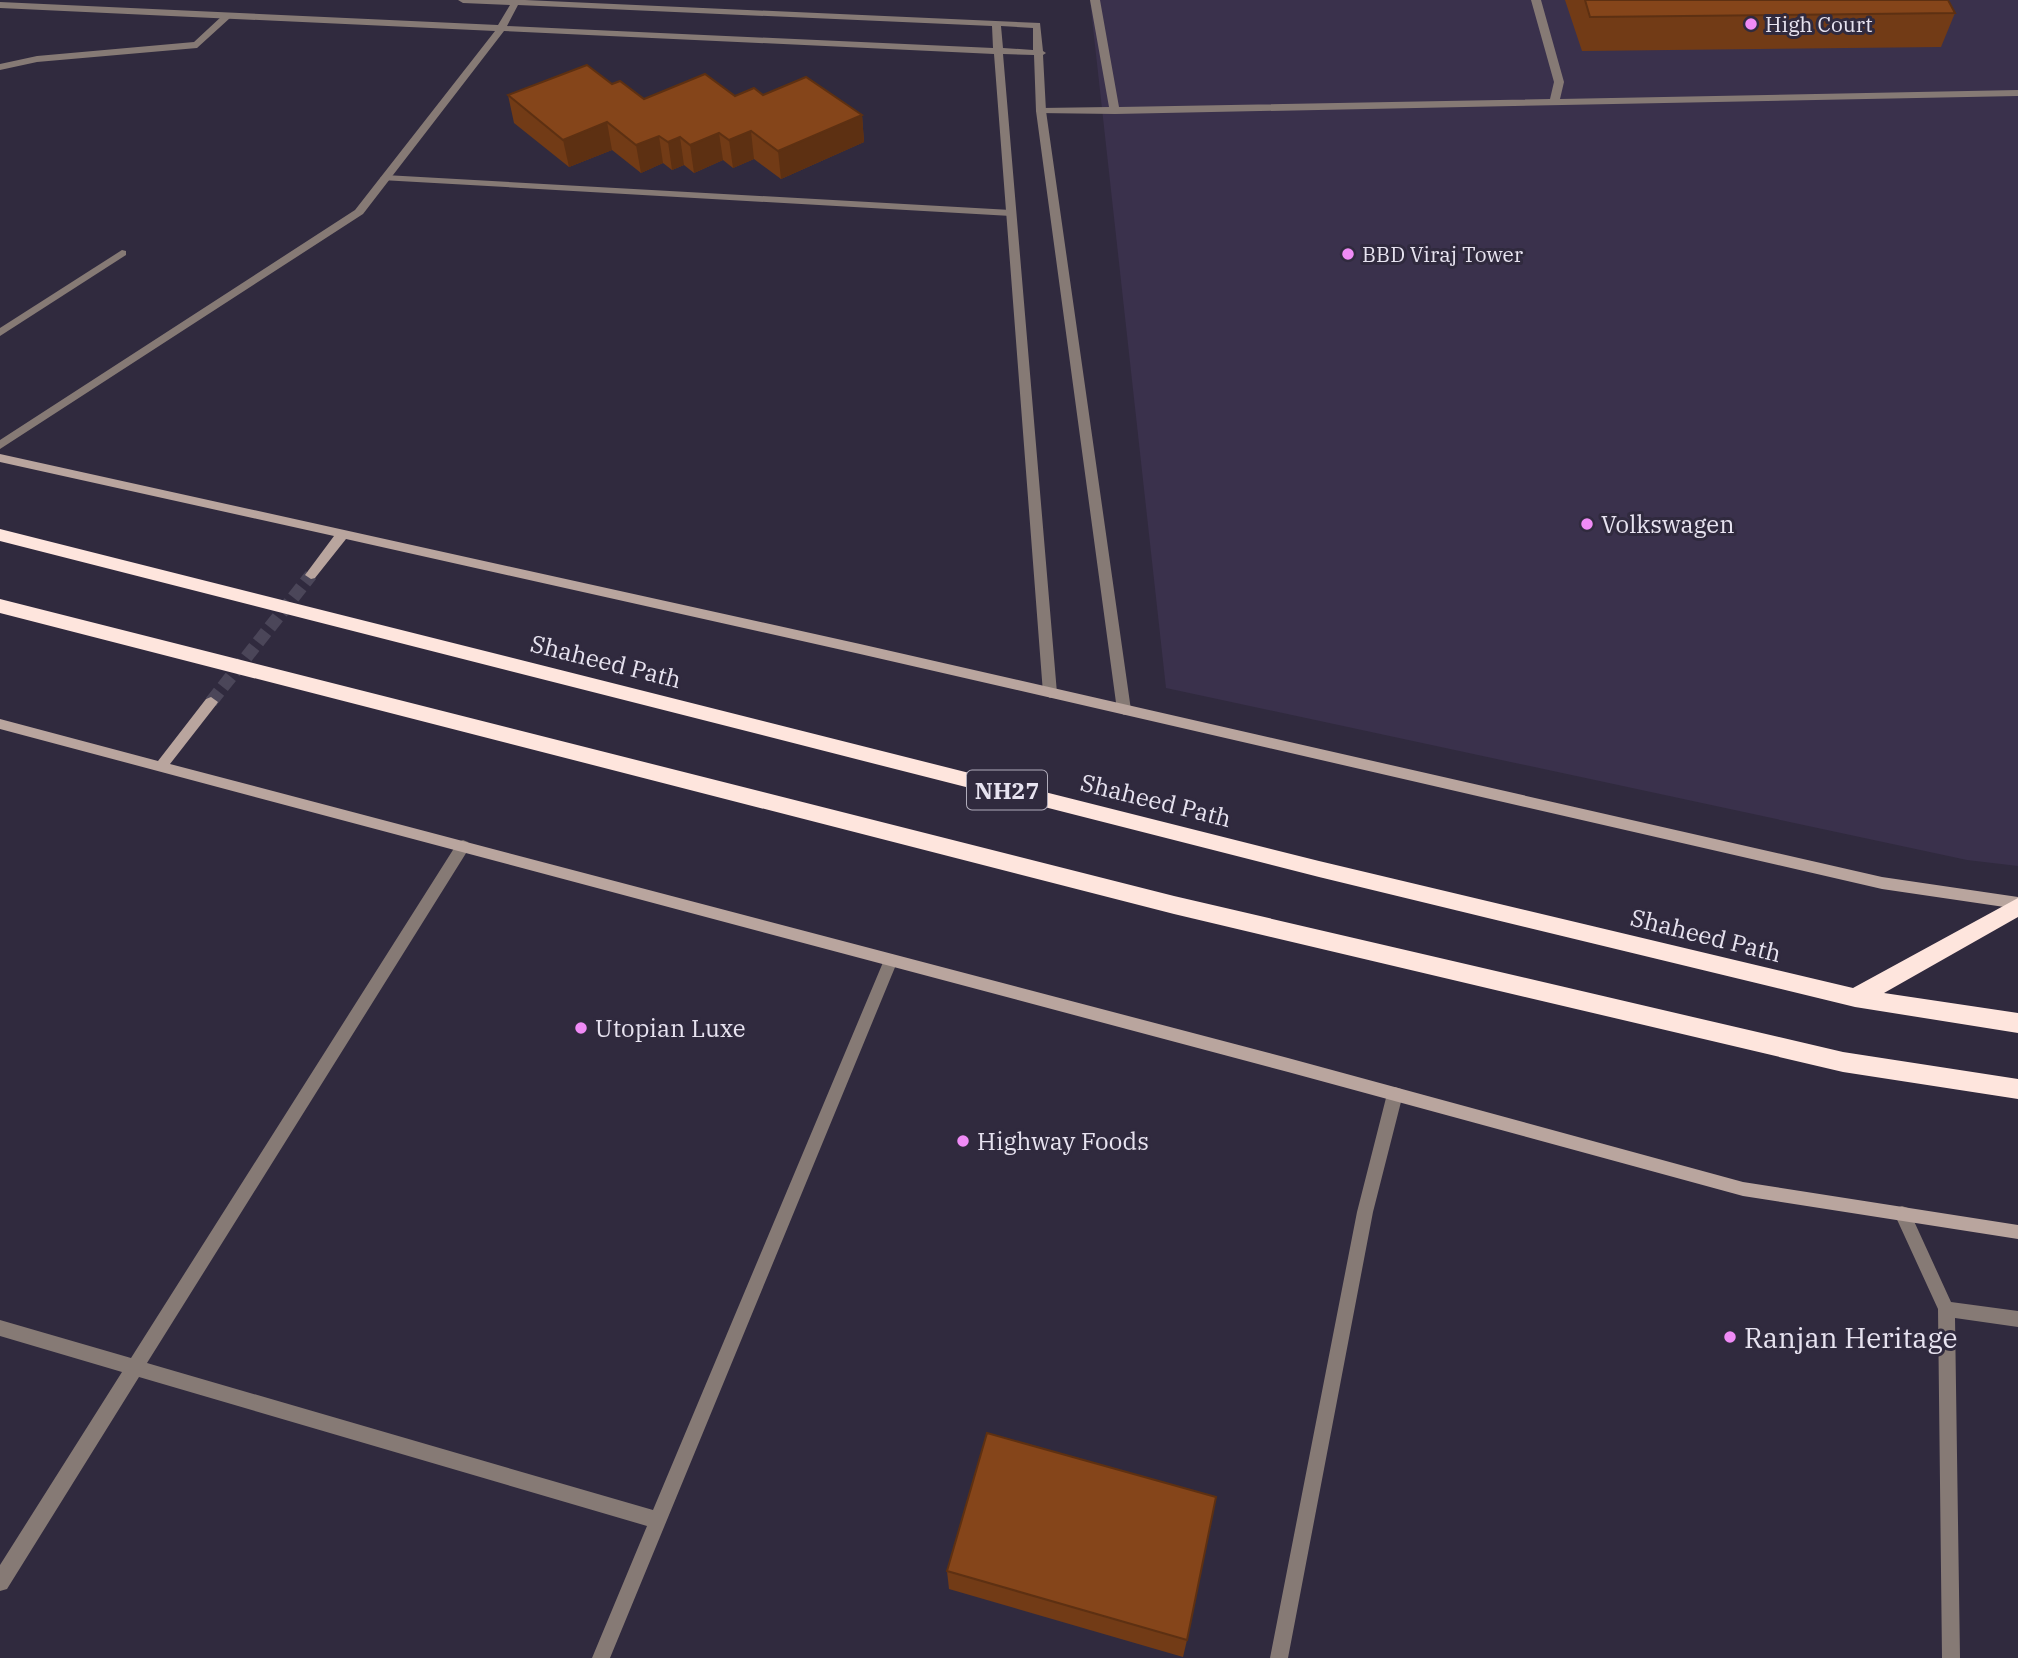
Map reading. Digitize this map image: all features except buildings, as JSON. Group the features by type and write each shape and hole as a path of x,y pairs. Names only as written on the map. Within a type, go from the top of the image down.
{"highway":[{"name":"Shaheed Path","path":"0,535 1306,865 1855,998 2018,1023"},
{"path":"0,606 1174,905 1843,1062 2018,1089"},
{"path":"1855,998 2018,905"}],"street":[{"path":"463,0 1037,25 1041,52 1041,111 1124,710"},
{"path":"1095,0 1115,111"},
{"path":"1536,0 1559,82 1554,102"},
{"path":"0,445 359,212 501,29 515,3"},
{"path":"0,5 225,18 1041,52"},
{"path":"0,68 37,59 197,45 225,18"},
{"path":"996,23 1050,693"},
{"path":"1041,111 2018,93"},
{"path":"385,178 1012,213"},
{"path":"0,333 122,253"},
{"path":"0,458 1882,883 2018,905"},
{"path":"311,575 343,534"},
{"path":"161,766 211,702"},
{"path":"0,724 1743,1189 2018,1232"},
{"path":"0,1582 463,846"},
{"path":"601,1658 891,960"},
{"path":"1279,1658 1365,1212 1395,1094"},
{"path":"1902,1213 1946,1309 1951,1658"},
{"path":"1946,1309 2018,1319"},
{"path":"0,1328 659,1521"}],"shaded area":[{"path":"1090,0 2018,0 2018,866 1967,860 1166,688"}],"tunnel":[{"path":"211,702 311,575"}],"place":[{"name":"High Court","path":"1751,24"},
{"name":"BBD Viraj Tower","path":"1348,254"},
{"name":"Volkswagen","path":"1587,524"},
{"name":"Utopian Luxe","path":"581,1028"},
{"name":"Highway Foods","path":"963,1141"},
{"name":"Ranjan Heritage","path":"1730,1337"}]}
